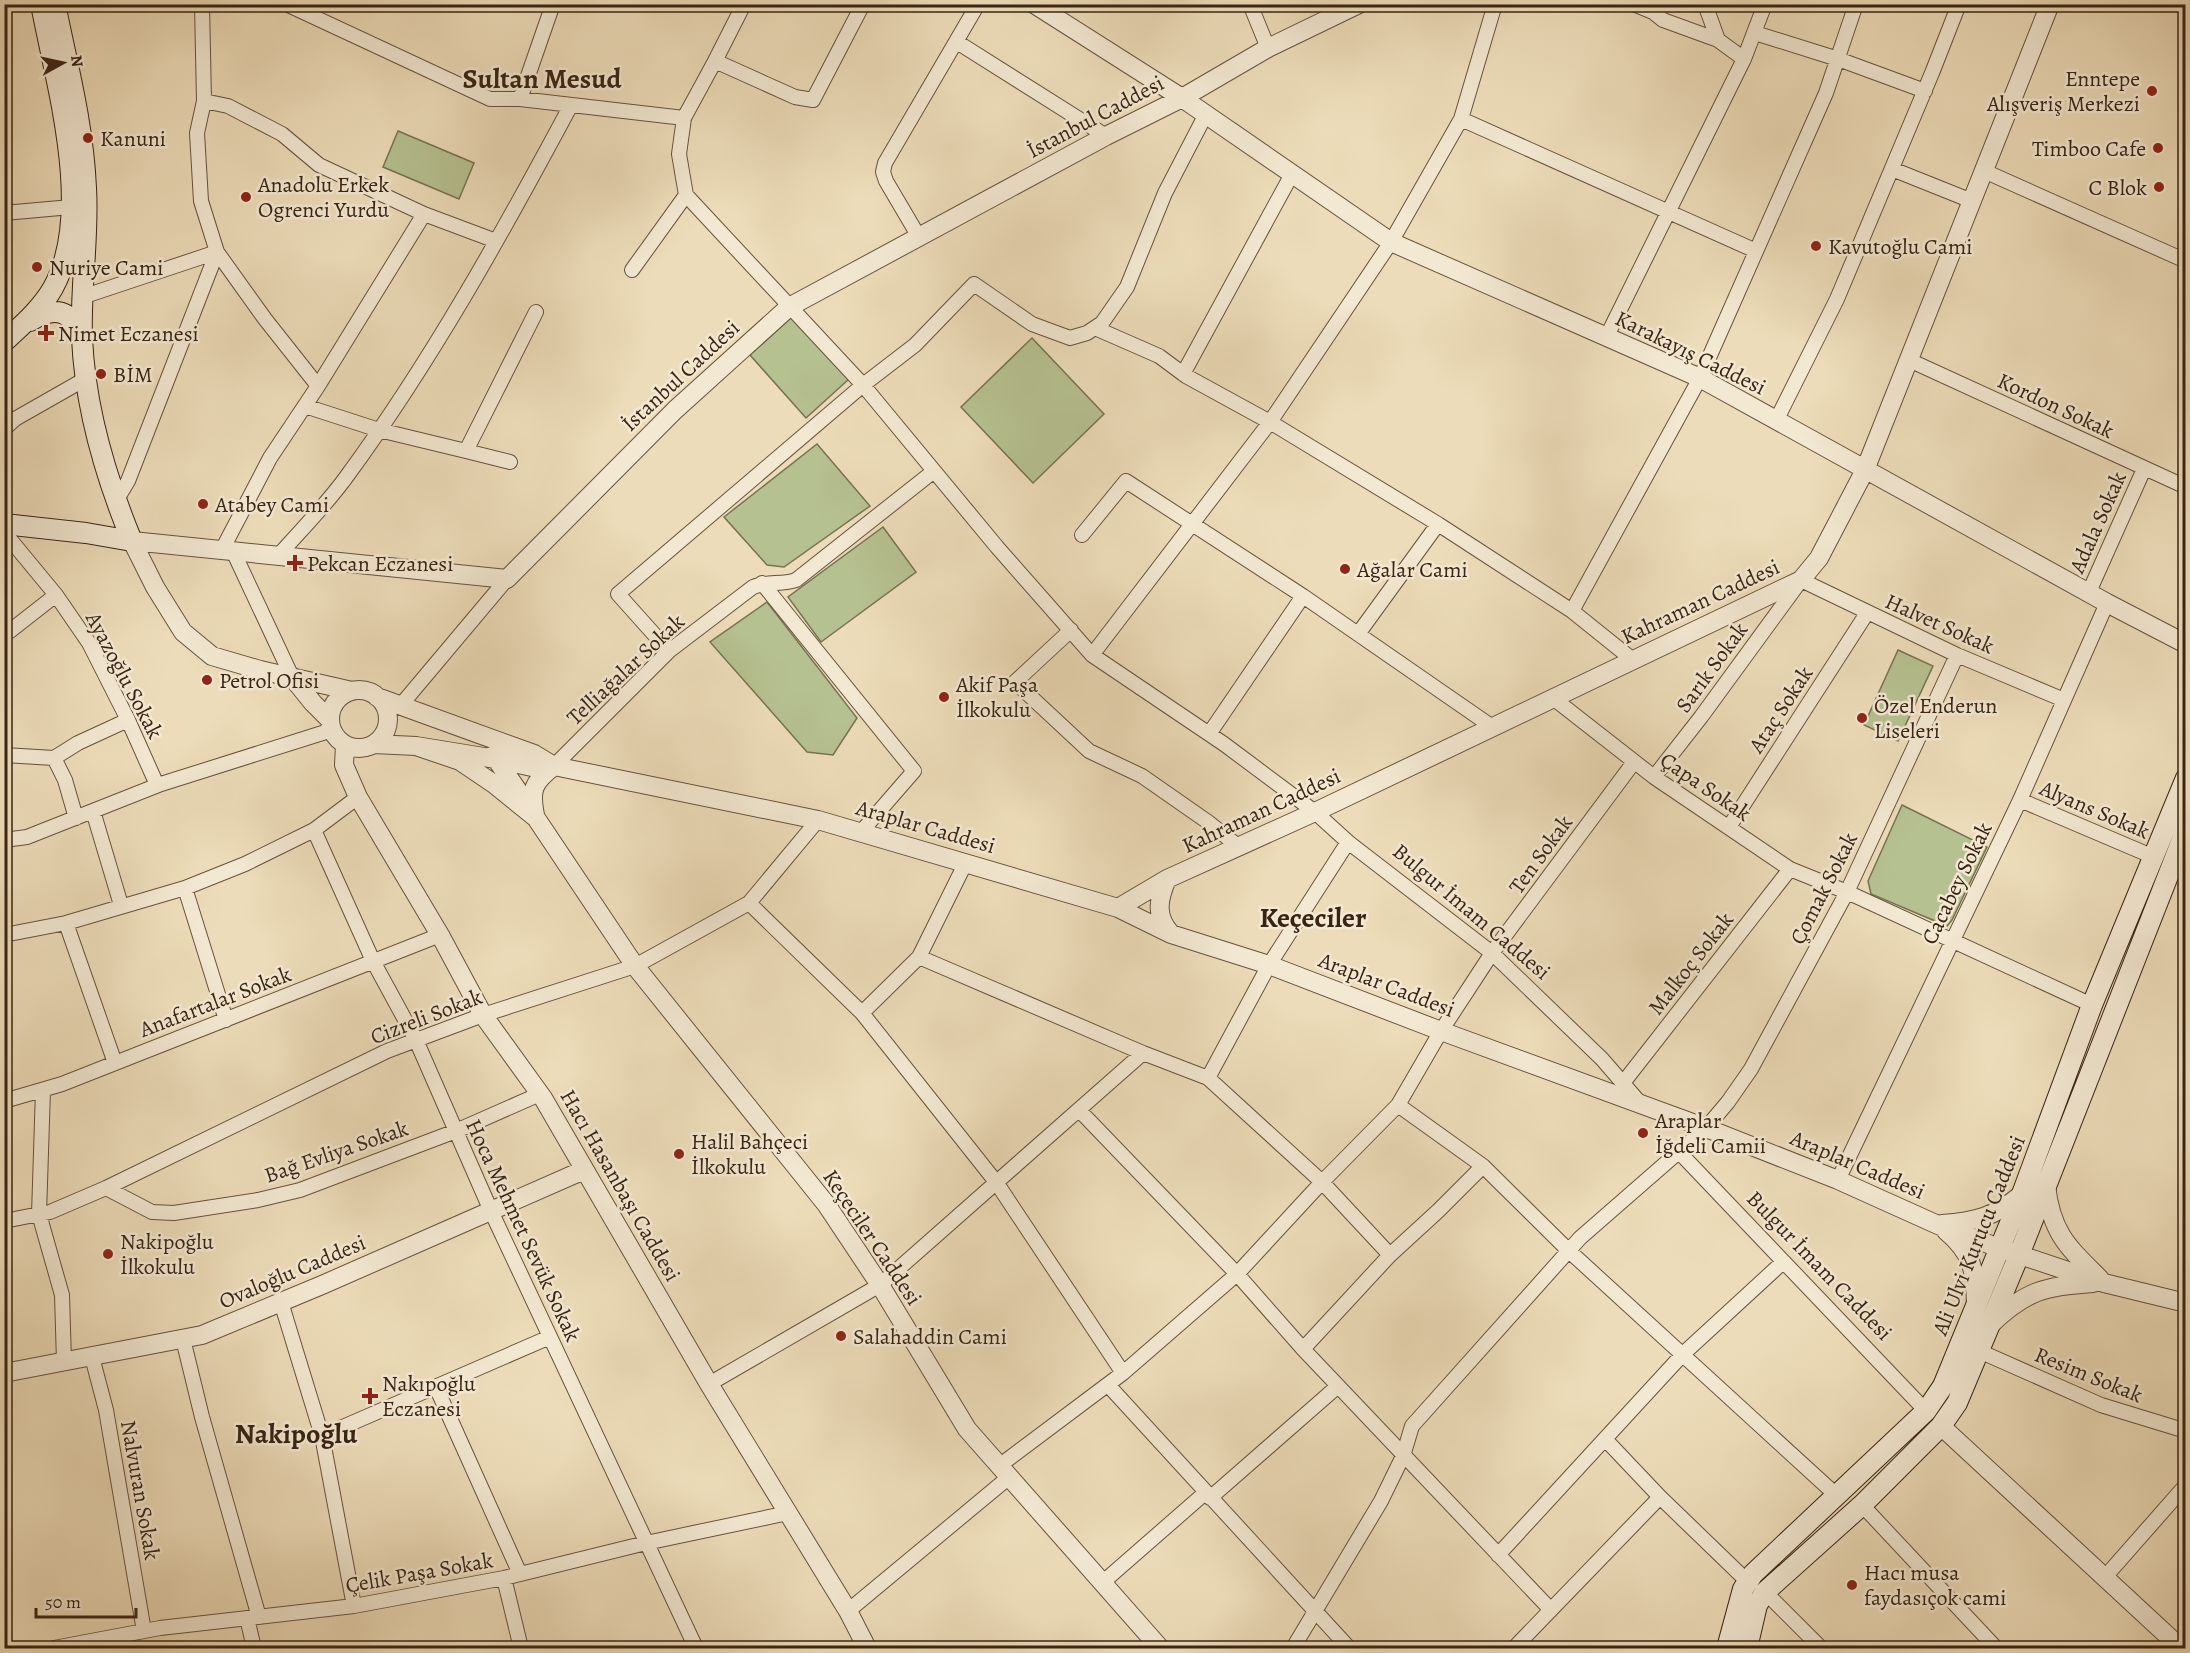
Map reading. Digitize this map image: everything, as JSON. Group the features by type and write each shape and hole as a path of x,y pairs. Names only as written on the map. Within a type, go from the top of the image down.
{"main road":[{"path":"11,336 44,302 61,272 68,245 71,207 66,133 41,4"},
{"path":"55,4 75,89 85,165 86,218 82,340 87,378 96,426 116,501 132,541"},
{"path":"11,336 46,313 56,312 72,318 82,340"},
{"path":"86,533 104,526 110,519 116,501"},
{"path":"4,524 86,533 132,541"},
{"name":"Ali Ulvi Kurucu Caddesi","path":"1727,1648 1743,1588 1753,1574 1835,1494 1926,1411 1943,1386 2022,1194 2092,1005 2186,778"},
{"name":"Ali Ulvi Kurucu Caddesi","path":"1747,1648 1757,1605 1765,1592 1862,1505 1941,1426 1956,1403 2019,1255 2185,833"}],"street":[{"path":"202,4 204,100 197,133 201,201 217,252 264,319 318,386"},
{"path":"286,4 490,99 520,99 684,118"},
{"path":"520,99 553,4"},
{"path":"632,270 686,195 679,154 684,118 744,4"},
{"path":"715,61 795,97 813,100 862,4"},
{"path":"919,237 886,181 883,172 885,163 978,4"},
{"name":"Karakayış Caddesi","path":"1034,4 1182,98 1391,242 1700,378 2107,603 2177,637 2186,644"},
{"path":"1250,4 1268,48"},
{"name":"İstanbul Caddesi","path":"507,579 675,410 789,307 1106,136 1182,98 1268,48 1359,4"},
{"path":"1092,655 1270,422 1391,242 1461,119 1495,4"},
{"path":"1705,4 1718,40"},
{"path":"1606,338 1670,213 1744,59 1766,4"},
{"path":"1572,612 1700,378 1826,93 1856,4"},
{"path":"1776,421 1836,299 1925,91 1959,4"},
{"name":"Kahraman Caddesi","path":"1118,908 1167,879 1316,812 1491,726 1801,580 1819,558 1865,470 2050,4"},
{"path":"1636,5 1653,12 1663,20 1718,40 1744,59"},
{"path":"1755,33 1838,59 1925,91"},
{"path":"957,42 1106,136"},
{"path":"204,100 228,106 282,134 319,165 424,214 496,240"},
{"path":"278,556 346,478 426,360 520,201 571,105"},
{"path":"669,651 618,594 863,385 915,345 974,284 1032,324 1070,338 1087,333 1102,323 1127,287 1166,193 1206,114"},
{"path":"1461,119 1756,251"},
{"path":"1892,169 1972,201"},
{"path":"1984,171 2186,261"},
{"path":"1183,374 1292,174"},
{"name":"Bulgur İmam Caddesi","path":"686,195 863,385 997,547 1092,655 1209,734 1316,812 1348,842 1492,953 1580,1037 1642,1105"},
{"path":"4,213 71,207"},
{"path":"228,550 270,458 318,386 424,214"},
{"path":"82,297 217,252"},
{"path":"116,501 128,481 217,252"},
{"path":"466,451 536,312"},
{"path":"1095,328 1160,356 1183,374 1270,422 1438,524 1572,612 1633,660"},
{"name":"Kordon Sokak","path":"1909,360 2186,487"},
{"path":"4,429 15,419 87,378"},
{"path":"305,406 379,430 510,462"},
{"name":"Adala Sokak","path":"2089,592 2144,469"},
{"name":"Telliağalar Sokak","path":"554,766 669,651 753,586 796,580 934,471"},
{"path":"1082,536 1126,481 1303,596 1491,726"},
{"path":"1358,634 1438,524"},
{"name":"Ayazoğlu Sokak","path":"4,532 56,595 89,643 128,720 157,785"},
{"path":"132,541 507,579"},
{"path":"132,541 155,586 183,632 212,656 352,692"},
{"path":"228,550 292,677 332,725 338,738 345,745 364,748 381,738 388,721 383,704 377,697 360,690 337,701 332,710 332,725"},
{"path":"401,705 507,579"},
{"name":"Halvet Sokak","path":"1801,580 1957,655 2064,700"},
{"name":"Sarık Sokak","path":"1654,777 1801,580"},
{"path":"762,583 914,771 861,832"},
{"path":"4,633 10,631 56,595"},
{"path":"1209,734 1303,596"},
{"name":"Cacabey Sokak","path":"1838,1180 2020,800 2107,603"},
{"name":"Ataç Sokak","path":"1729,827 1867,613"},
{"path":"1071,630 1015,682 1089,751 1142,776 1208,822 1239,847"},
{"name":"Çomak Sokak","path":"1293,1648 1381,1502 1404,1456 1412,1426 1568,1250 1706,1128 1751,1069 1847,892 1957,655"},
{"name":"Araplar Caddesi","path":"377,697 534,754 554,766"},
{"name":"Çapa Sokak","path":"1553,698 1654,777 1790,869 1847,892 2092,1005"},
{"path":"5,752 54,758 78,743 128,720"},
{"path":"447,722 496,759 536,818"},
{"path":"4,840 27,837 157,785 332,725"},
{"name":"Keçeciler Caddesi","path":"374,744 416,746 460,761 494,784 536,818 635,966 825,1204 880,1285 967,1429 1160,1648"},
{"name":"Hacı Hasanbaşı Caddesi","path":"345,745 344,765 358,797 440,935 483,1015 540,1094 709,1383 848,1611 867,1648"},
{"name":"Araplar Caddesi","path":"416,746 532,767 554,766 818,820 1118,908 1172,934 1269,965 1706,1128 1838,1180 1999,1248 2104,1283 2186,1302"},
{"path":"54,758 65,780 76,818"},
{"name":"Ten Sokak","path":"848,1611 1004,1472 1237,1274 1322,1182 1398,1105 1441,1031 1492,953 1634,762"},
{"path":"536,818 532,800 534,786 542,775 554,766"},
{"path":"4,935 66,922 185,888 245,864 314,830 358,797"},
{"name":"Alyans Sokak","path":"2020,800 2154,857"},
{"path":"93,811 121,905"},
{"name":"Cizreli Sokak","path":"4,1221 50,1212 106,1188 387,1051 483,1015 635,966 749,903 818,820"},
{"name":"Hoca Mehmet Sevük Sokak","path":"314,830 373,961 416,1040 491,1211 696,1648"},
{"path":"1208,1078 1269,965 1348,842"},
{"path":"862,1013 919,957 966,862"},
{"name":"Malkoç Sokak","path":"1623,1083 1790,869"},
{"path":"1167,879 1159,901 1159,910 1161,920 1172,934"},
{"path":"185,888 226,1020"},
{"path":"749,903 862,1013 996,1182 1123,1373"},
{"path":"66,922 116,1063"},
{"name":"Anafartalar Sokak","path":"4,1101 43,1090 116,1063 440,935"},
{"path":"919,957 1143,1053 1208,1078 1322,1182 1390,1255"},
{"path":"709,1383 880,1285 1143,1053"},
{"path":"43,1090 39,1214 62,1295 64,1362"},
{"name":"Bağ Evliya Sokak","path":"106,1188 152,1212 174,1213 258,1200 300,1190 456,1131 540,1094"},
{"path":"1398,1105 1483,1166 1568,1250 1835,1494"},
{"path":"1079,1110 1237,1274 1303,1349 1550,1609"},
{"name":"Bulgur İmam Caddesi","path":"1679,1152 1926,1411"},
{"path":"1303,1349 1390,1255 1483,1166"},
{"name":"Ovaloğlu Caddesi","path":"4,1373 202,1335 584,1170"},
{"path":"2046,1185 2048,1202 2058,1231 2067,1246 2104,1283"},
{"path":"1938,1224 1961,1223 1987,1217 2003,1209 2022,1194"},
{"path":"1938,1224 1967,1251 1976,1280 1976,1305"},
{"path":"1498,1555 1683,1353 1783,1262"},
{"path":"1989,1326 2010,1306 2041,1290 2060,1285 2104,1283"},
{"path":"281,1302 322,1436 354,1606"},
{"path":"322,1436 550,1337"},
{"path":"183,1339 253,1617 254,1648"},
{"name":"Resim Sokak","path":"1979,1351 2102,1405 2186,1431"},
{"name":"Nalvuran Sokak","path":"92,1356 106,1410 144,1631"},
{"path":"1108,1385 1349,1648"},
{"path":"1102,1583 1338,1386"},
{"path":"436,1387 520,1574"},
{"path":"1941,1426 2181,1648"},
{"path":"1605,1438 1660,1497 1748,1581"},
{"path":"2105,1577 2186,1485"},
{"path":"1519,1646 1550,1609 1660,1497"},
{"path":"1862,1505 1991,1643 1975,1648"},
{"name":"Çelik Paşa Sokak","path":"54,1648 94,1645 144,1631 354,1606 504,1578 788,1513"},
{"path":"504,1578 521,1648"},
{"path":"1765,1592 1821,1648"}],"green space":[{"path":"398,131 474,163 459,199 383,167"},
{"path":"793,316 849,379 806,418 750,355"},
{"path":"1032,338 1104,414 1033,483 961,407"},
{"path":"817,444 870,506 784,567 767,565 724,517"},
{"path":"883,527 916,572 821,642 788,597"},
{"path":"767,602 857,718 833,755 807,752 710,642"},
{"path":"1898,650 1933,666 1898,741 1864,725"},
{"path":"1902,805 1987,847 1947,926 1871,894 1868,881"}],"place":[{"name":"Enntepe Alışveriş Merkezi","path":"2152,91"},
{"name":"Kanuni","path":"88,138"},
{"name":"Timboo Cafe","path":"2158,148"},
{"name":"C Blok","path":"2159,187"},
{"name":"Anadolu Erkek Ogrenci Yurdu","path":"246,197"},
{"name":"Kavutoğlu Cami","path":"1816,246"},
{"name":"Nuriye Cami","path":"37,267"},
{"name":"Nimet Eczanesi","path":"46,333"},
{"name":"BİM","path":"101,374"},
{"name":"Atabey Cami","path":"203,504"},
{"name":"Pekcan Eczanesi","path":"295,563"},
{"name":"Ağalar Cami","path":"1345,569"},
{"name":"Petrol Ofisi","path":"207,680"},
{"name":"Akif Paşa İlkokulu","path":"944,697"},
{"name":"Özel Enderun Liseleri","path":"1862,718"},
{"name":"Araplar İğdeli Camii","path":"1643,1133"},
{"name":"Halil Bahçeci İlkokulu","path":"679,1154"},
{"name":"Nakipoğlu İlkokulu","path":"108,1254"},
{"name":"Salahaddin Cami","path":"841,1336"},
{"name":"Nakıpoğlu Eczanesi","path":"370,1396"},
{"name":"Hacı musa faydasıçok cami","path":"1852,1585"}],"district":[{"name":"Sultan Mesud","path":"542,78"},
{"name":"Keçeciler","path":"1313,917"},
{"name":"Nakipoğlu","path":"296,1433"}]}
